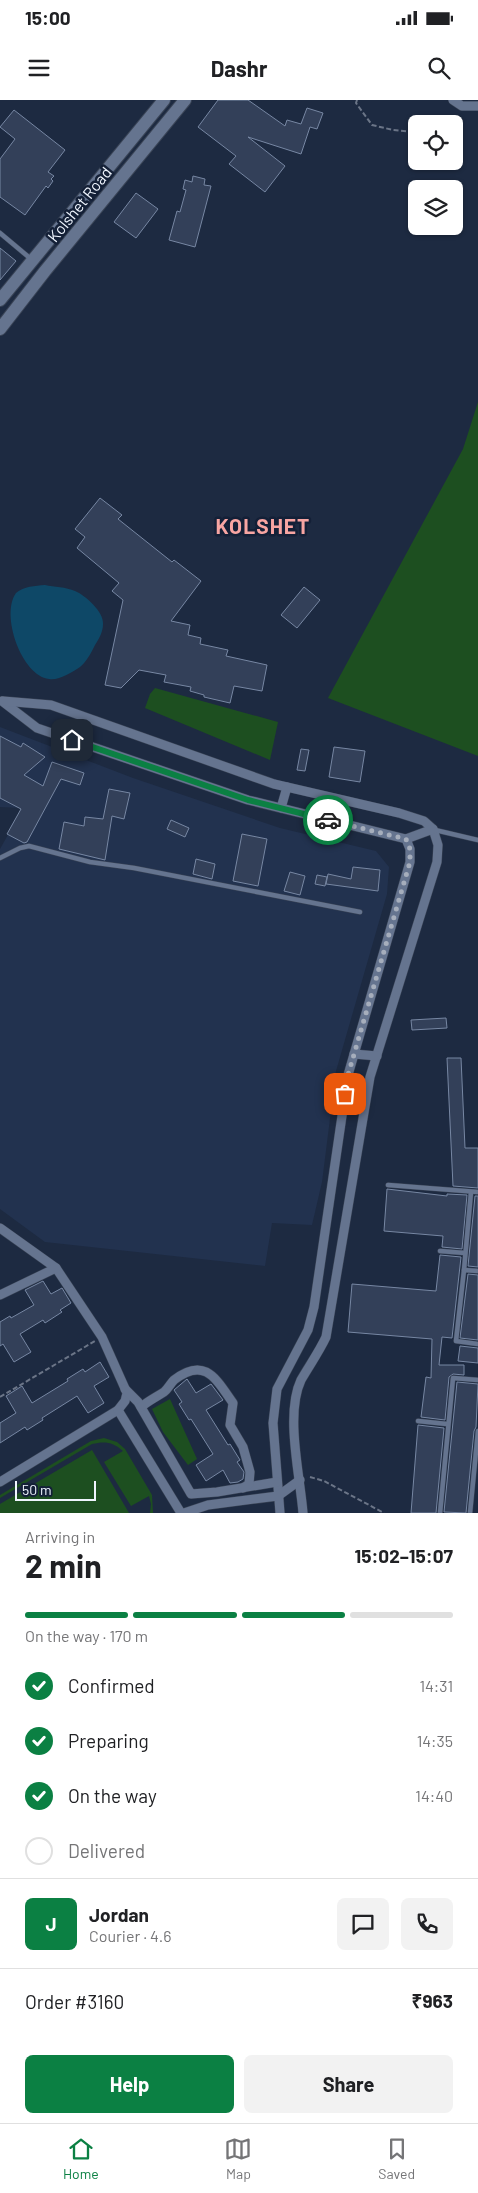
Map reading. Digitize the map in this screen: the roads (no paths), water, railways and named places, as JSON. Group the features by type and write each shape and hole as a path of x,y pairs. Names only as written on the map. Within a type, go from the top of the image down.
{"street":[{"name":"Kolshet Road","path":"0,300 164,100"},
{"name":"Kolshet Road","path":"0,329 185,100"},
{"path":"453,100 462,106 478,106"},
{"path":"143,125 157,134"},
{"path":"32,260 45,271"},
{"path":"1,700 51,705 287,787 399,813 424,821 433,830 438,845 437,862 370,1077 326,1337 315,1360 301,1380 295,1398 293,1423 303,1513"},
{"path":"1,700 37,728 248,800 406,839 433,830"},
{"path":"281,808 287,787"},
{"path":"280,1513 273,1423 277,1389 308,1330 314,1307 348,1075 410,862 410,849 406,839"},
{"path":"354,1054 377,1056"},
{"path":"0,1228 56,1268 102,1337 127,1393 126,1401 118,1410 0,1482"},
{"path":"0,1295 56,1268"},
{"path":"314,1307 330,1312"},
{"path":"142,1407 164,1391 173,1381 192,1369 201,1369 215,1377 233,1404 230,1425 243,1447 250,1472 248,1484 243,1488"},
{"path":"125,1389 142,1407 191,1494 277,1482"},
{"path":"118,1410 182,1513 208,1504 278,1496 300,1480"}],"lane":[{"path":"0,232 32,260"},
{"path":"433,830 478,840"},
{"path":"0,858 20,848 29,846 90,862 134,868 360,912"},
{"path":"388,1185 478,1192"},
{"path":"471,1192 456,1341 478,1344"},
{"path":"440,1251 465,1253"},
{"path":"464,1270 478,1271"},
{"path":"440,1513 453,1378 478,1380"},
{"path":"418,1421 448,1424"},
{"path":"470,1513 478,1431"}],"district":[{"name":"KOLSHET","path":"263,525"}]}
